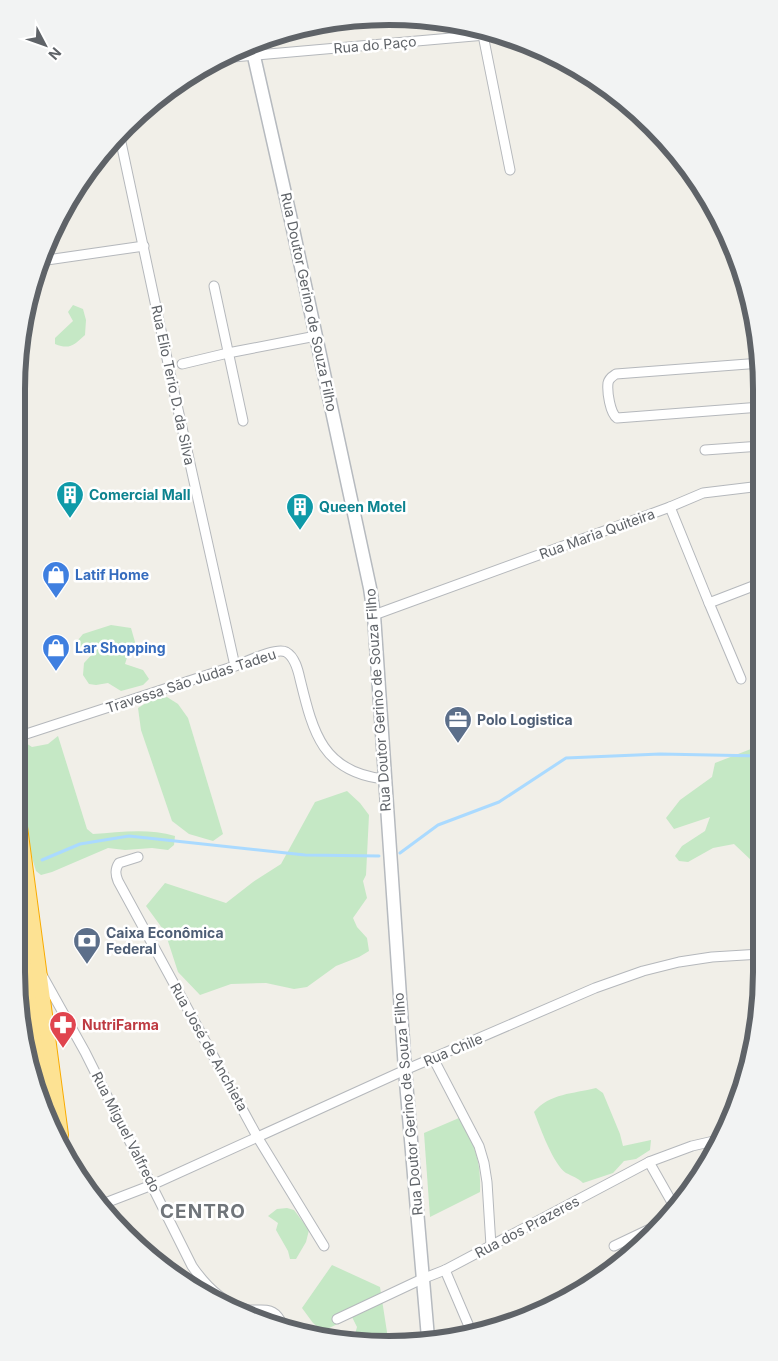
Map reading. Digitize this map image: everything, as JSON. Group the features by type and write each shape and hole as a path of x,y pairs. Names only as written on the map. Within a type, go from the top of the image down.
{"highway":[{"path":"25,878 57,1120"},
{"path":"26,994 34,1054"}],"main road":[{"name":"Rua Doutor Gerino de Souza Filho","path":"252,52 316,336 370,588 374,615 405,1070 428,1334"}],"street":[{"name":"Rua do Paço","path":"259,50 469,34"},
{"path":"484,37 510,170"},
{"name":"Rua Elio Terio D. da Silva","path":"122,142 235,666"},
{"path":"49,260 144,246"},
{"path":"214,286 243,422"},
{"path":"182,364 316,336"},
{"path":"752,363 616,374 611,377 608,383 612,415 617,418 753,408"},
{"path":"705,450 753,446"},
{"path":"670,507 703,493 753,488"},
{"name":"Rua Maria Quiteira","path":"374,615 670,507 741,679"},
{"path":"709,603 753,586"},
{"name":"Travessa São Judas Tadeu","path":"25,734 235,666 265,654 280,651 286,652 293,659 299,672 315,733 323,746 333,758 356,773 368,777 384,778"},
{"name":"Rua José de Anchieta","path":"138,856 119,863 115,874 118,881 258,1138 324,1246"},
{"name":"Rua Chile","path":"107,1202 152,1185 405,1070 595,988 643,971 712,957 753,954"},
{"name":"Rua Miguel Valfredo","path":"37,966 85,1052 192,1266 201,1280 211,1289"},
{"path":"433,1058 479,1146 484,1163 491,1246"},
{"name":"Rua dos Prazeres","path":"338,1319 444,1270 649,1162 692,1146 710,1142"},
{"path":"649,1162 672,1202"},
{"path":"614,1246 643,1232"},
{"path":"444,1270 469,1327"},
{"name":"Rua Miguel Valfredo","path":"254,1310 273,1313 279,1319"}],"green space":[{"path":"73,305 83,309 86,320 85,335 72,346 64,347 55,344 55,338 73,321 68,312"},
{"path":"111,625 131,628 135,642 129,651 125,664 143,670 149,679 143,685 121,691 108,683 89,684 83,675 84,663 97,649 78,647 78,640 83,634"},
{"path":"167,697 178,704 188,718 223,834 213,841 189,834 172,821 141,730 138,708 149,701"},
{"path":"58,736 87,829 93,834 134,831 155,832 175,836 174,845 168,850 108,848 52,872 41,875 36,871 25,824 25,743 32,747 48,744"},
{"path":"753,748 753,863 734,844 713,848 688,862 679,861 675,856 682,846 705,831 710,817 674,829 666,818 680,800 712,777 715,763"},
{"path":"347,791 369,815 366,875 363,881 367,898 353,918 357,927 367,938 369,951 336,966 307,987 294,989 266,983 231,984 200,995 178,972 165,932 146,906 165,883 226,903 253,882 281,864 315,802"},
{"path":"596,1088 603,1093 623,1146 651,1140 650,1150 636,1159 624,1161 613,1173 583,1183 566,1173 556,1162 534,1112 547,1101 570,1093"},
{"path":"459,1118 476,1153 480,1192 430,1217 424,1133"},
{"path":"287,1208 294,1210 309,1230 306,1242 296,1259 290,1259 288,1251 276,1230 278,1223 268,1216 277,1209"},
{"path":"332,1265 380,1287 388,1336 355,1334 357,1327 352,1317 325,1330 321,1330 313,1323 302,1308"}],"waterway":[{"path":"400,853 438,825 499,802 566,758 660,754 753,756"},
{"path":"42,860 80,844 129,836 305,855 379,856"}],"place":[{"name":"Comercial Mall","path":"70,519"},
{"name":"Queen Motel","path":"300,531"},
{"name":"Latif Home","path":"56,599"},
{"name":"Lar Shopping","path":"56,672"},
{"name":"Polo Logistica","path":"458,744"},
{"name":"Caixa Econômica Federal","path":"87,965"},
{"name":"NutriFarma","path":"63,1049"}],"district":[{"name":"CENTRO","path":"203,1211"}]}
